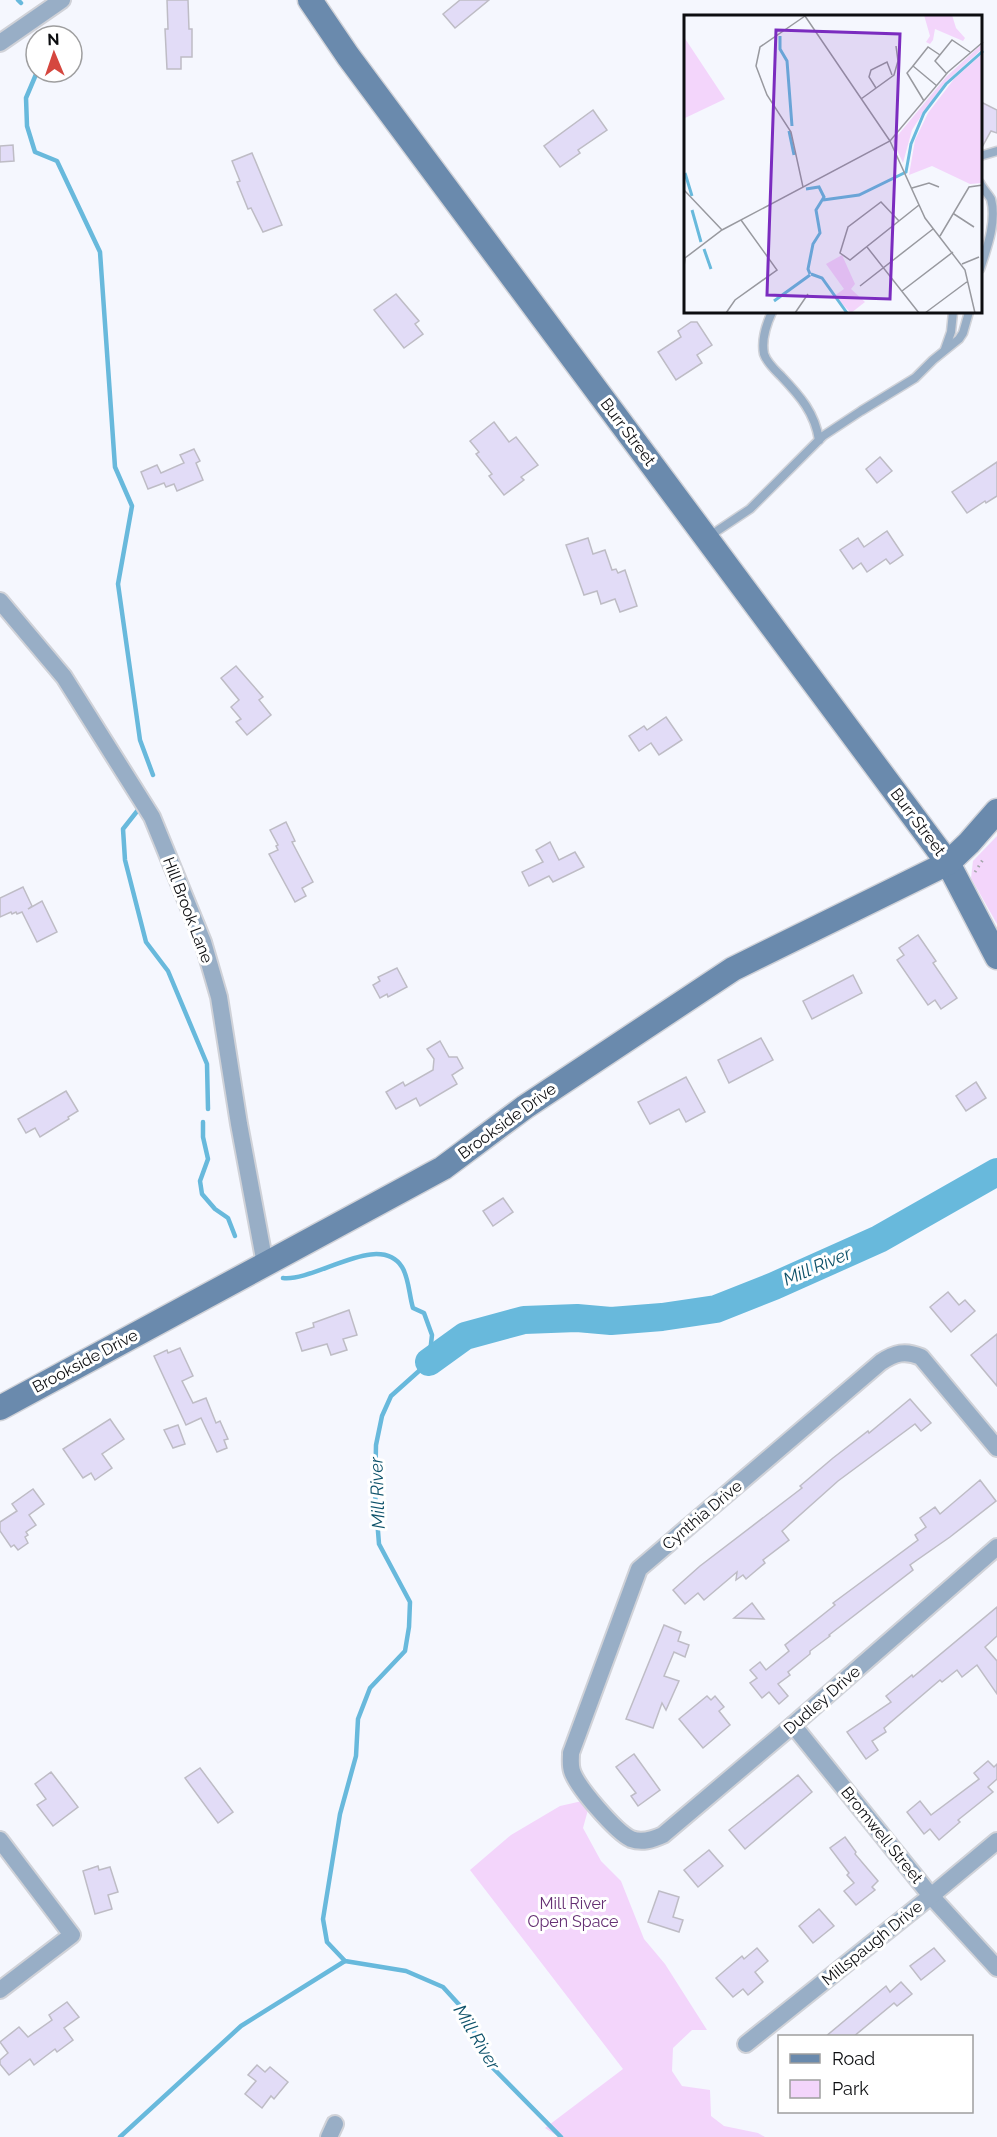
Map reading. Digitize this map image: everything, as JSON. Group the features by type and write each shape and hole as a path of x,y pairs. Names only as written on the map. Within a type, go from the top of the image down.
{"main road":[{"name":"Burr Street","path":"310,0 354,64 948,863 997,957"},
{"name":"Brookside Drive","path":"0,1408 443,1168 525,1107 733,969 948,863 997,811"}],"street":[{"path":"0,43 62,0"},
{"name":"Hill Brook Lane","path":"0,601 64,677 152,817 203,942 219,997 239,1124 265,1264"},
{"name":"Cynthia Drive","path":"641,1841 632,1839 614,1828 576,1779 570,1762 571,1753 639,1569 881,1362 900,1353 912,1353 928,1363 997,1448"},
{"name":"Dudley Drive","path":"641,1841 655,1839 671,1830 997,1546"},
{"name":"Bromwell Street","path":"793,1725 931,1896 997,1968"},
{"path":"0,1840 72,1935 0,1990"},
{"name":"Millspaugh Drive","path":"746,2044 997,1841"}],"lane":[{"path":"982,156 997,151"},
{"path":"982,184 994,201 992,232 982,265"},
{"path":"771,314 765,327 764,354 768,363 806,405 815,421 819,440"},
{"path":"945,349 951,332 953,314"},
{"path":"706,538 750,509 819,440 915,378 963,333 968,314"}],"path":[{"path":"977,877 975,870 989,851"}],"green space":[{"path":"997,836 997,924 971,878 973,861"},
{"name":"Mill River Open Space","path":"591,1799 583,1828 601,1861 621,1881 644,1939 665,1964 707,2030 692,2030 673,2048 672,2071 682,2086 710,2090 711,2116 724,2126 758,2133 765,2137 559,2137 545,2128 623,2069 470,1870 511,1835 560,1806"}],"building":[{"path":"167,0 188,0 189,29 192,29 192,57 181,57 181,69 167,69 165,29 168,29"},
{"path":"460,0 489,0 455,28 443,14"},
{"path":"982,102 997,110 997,133 991,131 982,147"},
{"path":"593,110 607,130 578,150 580,153 560,167 544,146"},
{"path":"13,145 14,161 0,162 0,146"},
{"path":"252,153 282,225 263,232 251,208 248,209 237,182 240,181 232,161"},
{"path":"396,294 419,321 415,324 423,334 404,348 374,310"},
{"path":"691,322 697,322 712,345 697,355 702,363 676,380 658,352 681,337 678,331"},
{"path":"494,422 509,442 516,437 538,465 521,477 524,480 504,495 489,476 492,474 476,454 479,452 470,441"},
{"path":"194,449 200,461 196,463 203,480 177,491 174,484 166,487 164,483 148,489 141,472 157,465 161,473 184,463 180,455"},
{"path":"880,457 892,471 877,483 866,469"},
{"path":"997,462 997,496 967,513 952,492"},
{"path":"887,531 903,555 890,564 886,559 867,572 861,563 853,569 840,550 858,538 864,547"},
{"path":"588,538 593,554 605,550 612,570 616,569 618,573 625,570 637,606 620,612 615,599 601,604 597,591 584,595 566,545"},
{"path":"236,666 263,697 259,700 271,715 247,735 236,722 241,719 231,707 239,700 221,678"},
{"path":"666,717 682,740 659,755 651,743 639,751 629,736 644,726 647,730"},
{"path":"286,822 295,841 292,842 313,882 302,888 306,896 295,902 269,854 278,850 276,846 278,845 270,830"},
{"path":"550,842 559,860 575,852 584,867 553,882 549,876 529,886 522,872 543,862 536,850"},
{"path":"23,887 32,906 28,909 42,901 57,932 37,942 22,912 12,914 11,912 0,917 0,898"},
{"path":"918,935 936,961 933,963 957,998 941,1009 935,1000 928,1005 897,960 904,955 899,948"},
{"path":"397,968 407,987 388,997 387,994 380,998 373,985 380,981 378,977"},
{"path":"853,975 862,993 812,1019 803,1001"},
{"path":"761,1038 773,1060 729,1083 718,1060"},
{"path":"440,1041 449,1057 457,1057 463,1068 452,1075 457,1084 420,1106 416,1098 396,1109 386,1092 403,1082 405,1086 433,1070 434,1059 427,1049"},
{"path":"686,1077 705,1112 686,1122 679,1109 650,1124 638,1102"},
{"path":"976,1082 986,1098 966,1111 956,1096"},
{"path":"66,1091 78,1111 40,1137 35,1128 26,1133 18,1119"},
{"path":"503,1198 513,1212 493,1226 483,1211"},
{"path":"948,1292 959,1305 965,1300 975,1311 951,1332 930,1307"},
{"path":"349,1310 357,1335 343,1339 347,1350 331,1355 327,1344 302,1351 296,1333 314,1327 313,1323"},
{"path":"997,1334 997,1386 971,1355"},
{"path":"180,1348 193,1376 182,1381 193,1403 206,1398 216,1423 220,1421 228,1439 224,1440 227,1448 217,1452 201,1418 186,1425 154,1356 167,1350 168,1353"},
{"path":"910,1399 931,1423 921,1431 915,1424 838,1481 782,1531 789,1540 763,1560 765,1563 746,1579 743,1575 736,1580 737,1572 704,1600 698,1593 685,1604 673,1590 700,1566 802,1488 800,1486 833,1458 868,1431 869,1433"},
{"path":"110,1419 124,1439 102,1454 112,1468 95,1480 91,1473 83,1478 63,1449"},
{"path":"178,1425 185,1444 173,1448 164,1430"},
{"path":"980,1480 996,1501 910,1565 913,1570 810,1651 810,1654 788,1672 790,1675 778,1684 788,1696 779,1704 769,1692 762,1698 750,1683 757,1678 750,1670 760,1662 766,1670 789,1651 785,1645 835,1605 833,1603 918,1540 915,1535 926,1527 920,1518 935,1507 940,1514"},
{"path":"33,1489 44,1504 29,1515 36,1525 26,1532 28,1535 25,1537 28,1543 18,1550 14,1545 11,1547 0,1531 0,1522 17,1511 12,1504"},
{"path":"752,1603 764,1619 734,1618"},
{"path":"997,1607 997,1636 985,1647 997,1661 997,1694 977,1665 962,1677 957,1670 942,1682 940,1680 884,1728 886,1732 872,1741 878,1750 866,1759 847,1732 891,1702 886,1696 912,1675 913,1677"},
{"path":"664,1625 681,1632 678,1641 689,1645 685,1657 674,1652 664,1676 679,1681 666,1710 662,1703 653,1728 626,1719"},
{"path":"707,1696 711,1700 715,1696 724,1707 719,1711 730,1725 703,1748 679,1719"},
{"path":"634,1754 660,1790 638,1806 631,1796 636,1793 616,1767"},
{"path":"988,1761 994,1767 997,1764 997,1779 988,1787 993,1792 958,1820 960,1822 939,1840 930,1829 924,1834 907,1812 920,1801 931,1815 979,1779 974,1773"},
{"path":"200,1768 233,1812 218,1823 185,1778"},
{"path":"51,1772 78,1807 53,1826 37,1805 46,1799 35,1784"},
{"path":"798,1775 812,1792 745,1849 729,1830"},
{"path":"845,1837 856,1852 855,1854 878,1881 872,1887 875,1890 856,1905 844,1891 854,1883 830,1848"},
{"path":"709,1850 723,1866 698,1887 684,1870"},
{"path":"98,1866 99,1870 110,1867 118,1892 108,1895 112,1909 95,1914 83,1871"},
{"path":"659,1891 679,1897 673,1917 683,1920 679,1932 648,1922"},
{"path":"819,1909 834,1926 813,1943 799,1926"},
{"path":"757,1948 768,1961 755,1972 763,1982 748,1995 743,1989 733,1997 716,1978 742,1956 744,1959"},
{"path":"934,1948 945,1961 921,1980 910,1966"},
{"path":"901,1982 912,1994 897,2006 894,2003 855,2035 827,2035 886,1986 890,1992"},
{"path":"67,2002 79,2017 64,2028 73,2040 57,2052 55,2049 34,2065 30,2059 9,2075 0,2064 0,2060 8,2053 0,2042 19,2027 28,2037 52,2020 49,2015"},
{"path":"257,2065 265,2072 270,2067 288,2082 274,2099 271,2096 262,2108 245,2094 256,2081 248,2075"}],"waterway":[{"path":"18,0 21,3"},
{"path":"32,84 26,98 27,126 35,152 57,161 100,252 115,467 132,506 118,584 140,740 153,775"},
{"path":"138,810 123,829 125,860 146,942 168,971 207,1064 208,1109"},
{"path":"203,1122 203,1137 208,1159 200,1181 202,1194 215,1209 228,1218 235,1236"},
{"name":"Mill River","path":"429,1362 465,1336 524,1320 577,1318 611,1321 662,1317 716,1309 879,1239 997,1172"},
{"name":"Mill River","path":"283,1278 312,1273 363,1256 378,1254 392,1257 404,1271 413,1308 424,1313 432,1335 429,1362 391,1396 382,1416 376,1445 375,1493 379,1544 410,1602 409,1627 405,1651 370,1688 358,1719 356,1756 340,1814 323,1919 327,1942 345,1961 406,1971 443,1987 464,2010 489,2064 561,2137"},
{"path":"120,2137 241,2026 345,1961"}]}
